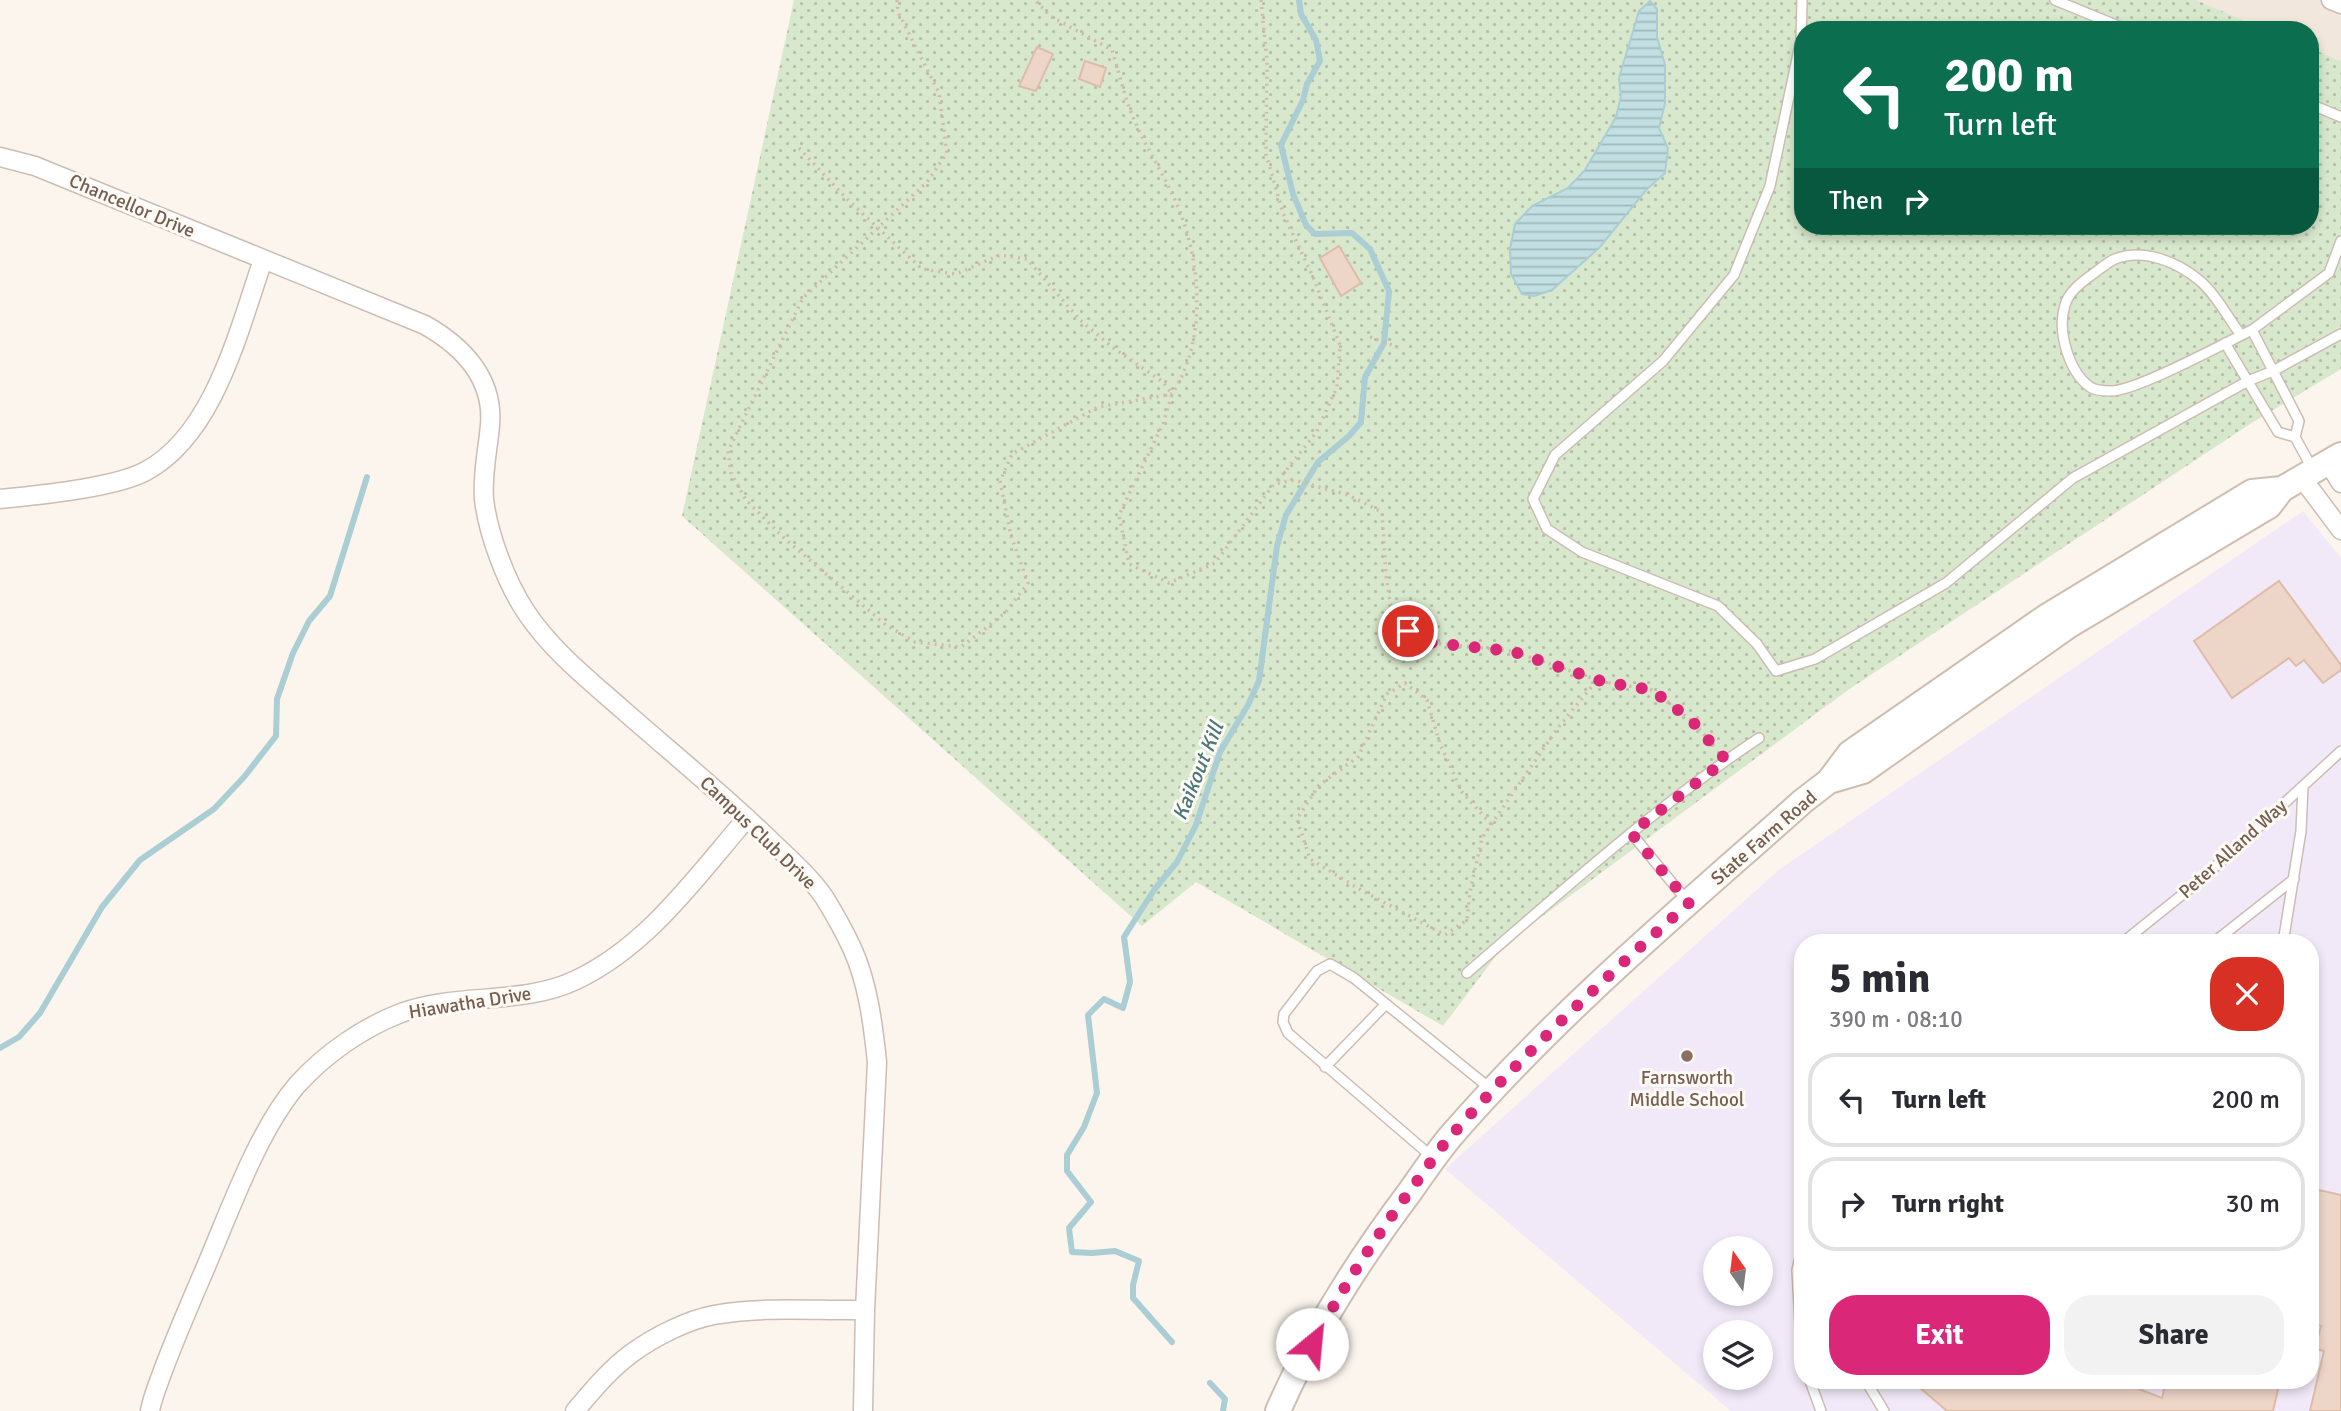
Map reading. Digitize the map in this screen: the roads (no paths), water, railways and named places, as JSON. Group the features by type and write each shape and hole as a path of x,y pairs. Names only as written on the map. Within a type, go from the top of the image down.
{"main road":[{"name":"State Farm Road","path":"1278,1411 1338,1295 1380,1231 1449,1139 1593,989 1829,781 1850,753 2046,617 2252,492 2318,473"}],"street":[{"path":"2331,0 2341,4"},
{"name":"Chancellor Drive","path":"0,157 35,166 425,325 449,338"},
{"path":"0,499 115,481 146,471 172,452 193,427 223,374 263,260"},
{"name":"Campus Club Drive","path":"449,338 480,374 487,395 491,421 484,478 489,528 501,561 525,611 549,641 601,691 747,818 804,873 824,897 853,950 864,981 877,1062 863,1411"},
{"path":"2318,473 2341,530"},
{"name":"Hiawatha Drive","path":"150,1411 172,1347 264,1135 296,1087 316,1066 341,1045 397,1014 421,1006 532,993 576,980 628,949 658,920 747,818"},
{"path":"575,1411 599,1383 630,1354 660,1335 712,1315 748,1311 865,1310"}],"lane":[{"path":"1801,21 1802,0"},
{"path":"2055,0 2106,21"},
{"path":"1794,73 1770,186 1734,275 1663,361 1555,456 1533,499 1547,529 1581,552 1718,606 1757,644 1776,671 1815,659 1946,583 2073,478 2248,381 2273,371 2341,334"},
{"path":"2319,108 2341,117"},
{"path":"2241,335 2202,282 2178,266 2150,256 2129,256 2114,260 2079,284 2065,303 2062,324 2072,367 2091,388 2112,391 2135,385 2252,330 2329,273 2341,241"},
{"path":"2252,330 2300,421 2295,438"},
{"path":"2225,343 2278,432 2295,438 2318,473"},
{"path":"1467,974 1631,833 1759,738"},
{"name":"Peter Alland Way","path":"2133,934 2203,878 2341,751"},
{"path":"2285,934 2301,831 2303,786"},
{"path":"1631,833 1689,903"},
{"path":"2224,934 2294,879"},
{"path":"1434,1158 1288,1033 1283,1022 1284,1014 1317,971 1330,964 1354,978 1493,1091"},
{"path":"1325,1067 1386,1004"},
{"path":"1813,1389 1821,1411"},
{"path":"1871,1389 1884,1411"}],"water":[{"path":"1650,1 1657,9 1657,37 1665,65 1665,103 1659,128 1668,149 1665,173 1646,190 1600,247 1552,290 1534,296 1522,294 1511,274 1510,249 1515,224 1532,206 1568,188 1585,170 1616,117 1621,96 1619,78 1639,11"}],"waterway":[{"name":"Kaikout Kill","path":"1172,1342 1133,1298 1139,1261 1115,1251 1072,1252 1069,1228 1091,1202 1067,1171 1067,1155 1084,1127 1097,1093 1088,1015 1104,999 1123,1008 1130,982 1124,937 1154,890 1177,862 1196,825 1220,752 1259,681 1277,546 1286,515 1318,462 1361,422 1365,377 1384,343 1389,291 1370,249 1352,233 1315,234 1306,225 1293,194 1281,145 1303,100 1307,84 1320,61 1316,40 1301,14 1299,0"},
{"path":"0,1048 19,1037 40,1013 102,907 140,860 214,809 244,777 276,736 277,699 293,653 309,621 330,596 367,477"},
{"name":"Kaikout Kill","path":"1210,1383 1225,1399 1223,1411"}],"place":[{"name":"Farnsworth Middle School","path":"1687,1056"}]}
